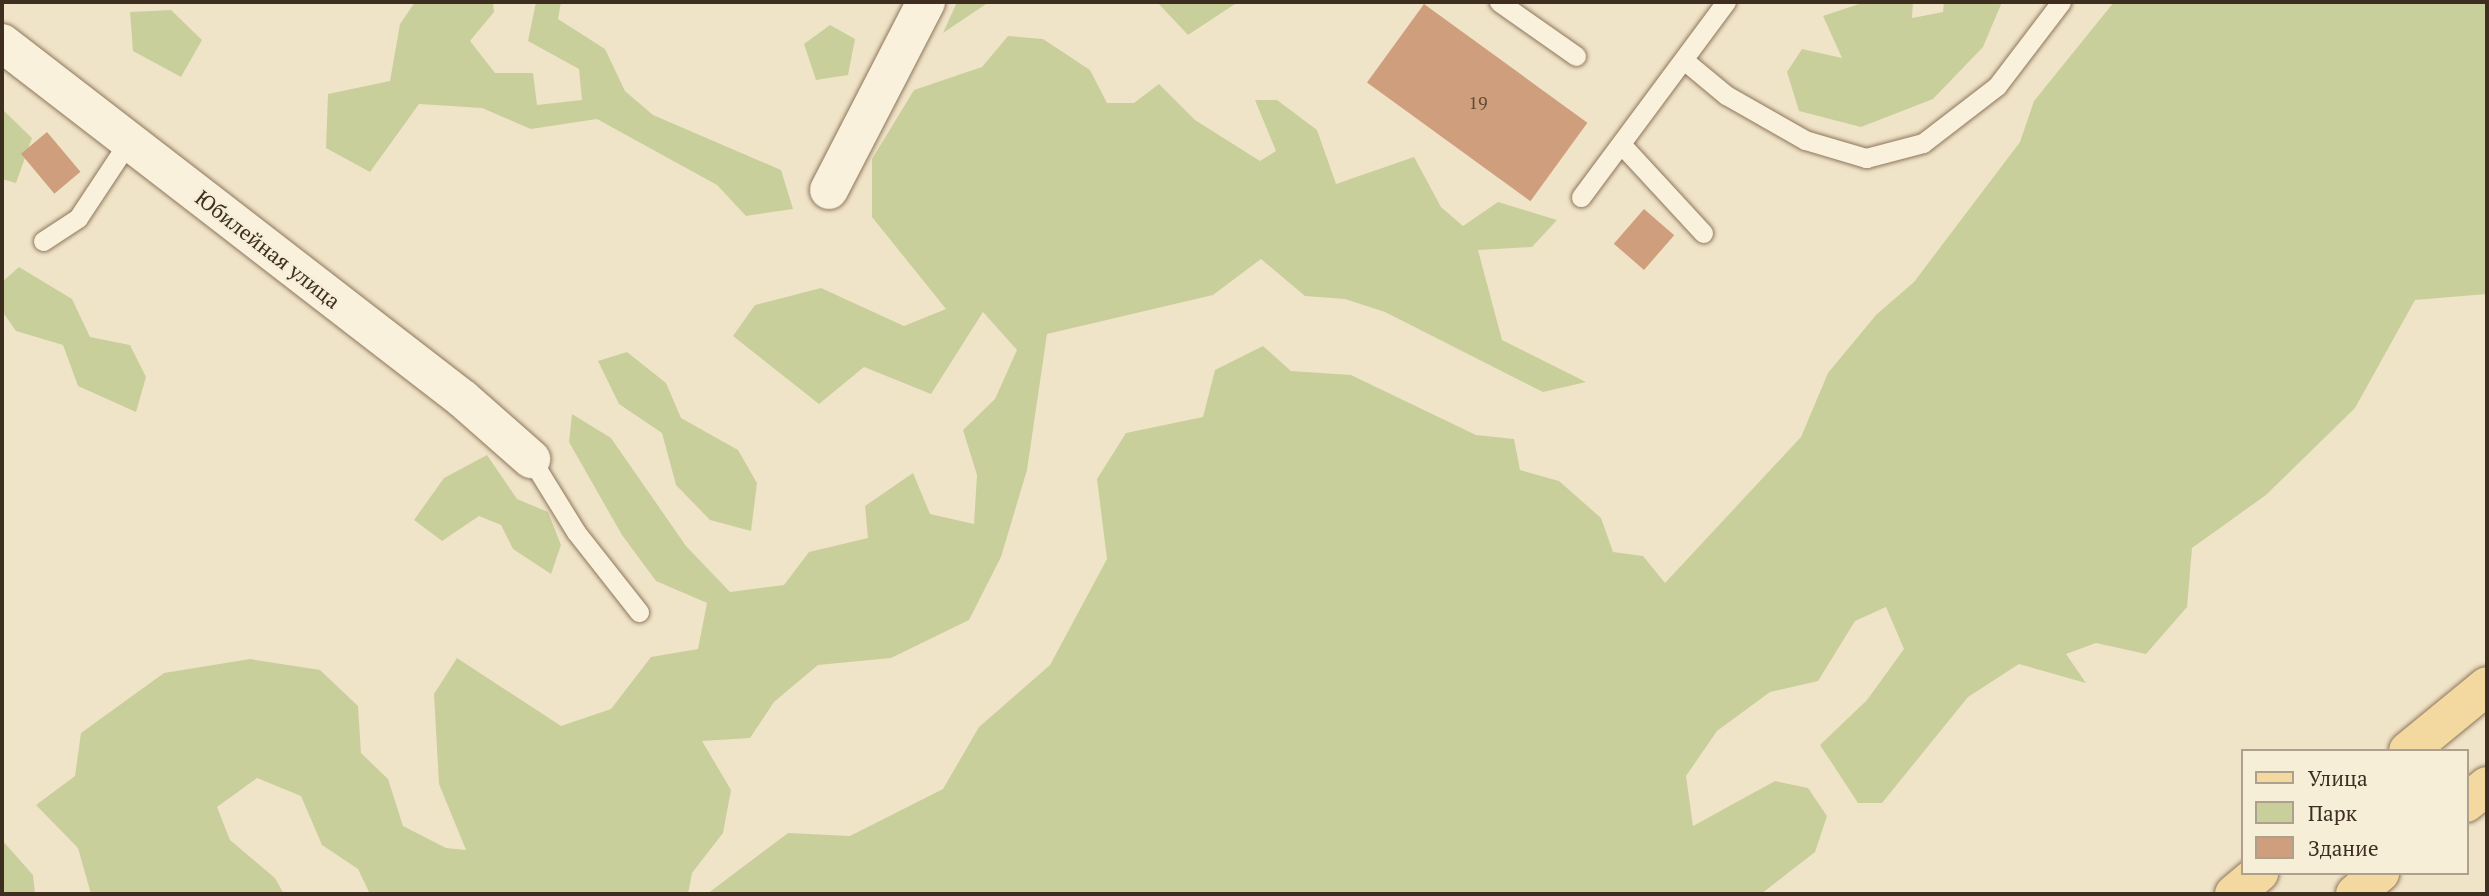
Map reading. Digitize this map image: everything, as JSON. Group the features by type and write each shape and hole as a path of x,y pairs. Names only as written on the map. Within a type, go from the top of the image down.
{"main road":[{"path":"2410,749 2487,686"},
{"path":"2468,801 2487,786"},
{"path":"2234,894 2257,875"},
{"path":"2355,894 2379,875"}],"street":[{"path":"829,190 926,2"},
{"name":"Юбилейная улица","path":"2,43 463,399 531,459"}],"lane":[{"path":"1499,2 1576,56"},
{"path":"1581,197 1685,61 1726,2"},
{"path":"1685,61 1726,95 1805,140 1866,158 1923,143 1997,86 2061,2"},
{"path":"43,241 78,218 129,141"},
{"path":"1621,144 1703,233"},
{"path":"531,459 576,532 639,612"}],"green space":[{"path":"415,2 493,2 494,12 470,41 495,73 533,73 537,105 582,100 579,69 528,41 536,2 561,2 558,19 605,49 625,91 653,115 781,170 793,209 746,216 717,185 597,119 531,129 482,108 419,104 370,172 326,148 328,94 390,81 400,24"},
{"path":"957,2 989,2 943,33"},
{"path":"1157,2 1238,2 1188,35"},
{"path":"1865,2 1913,2 1912,18 1943,12 1944,2 2002,2 1983,47 1933,99 1861,127 1799,111 1787,72 1802,49 1842,58 1823,16"},
{"path":"2114,2 2487,2 2487,294 2415,300 2355,408 2266,495 2192,548 2187,607 2146,654 2096,643 2066,654 2086,683 2019,664 1968,697 1882,803 1858,803 1820,745 1867,700 1904,649 1886,607 1855,621 1818,681 1770,692 1717,731 1686,776 1693,826 1775,781 1808,788 1827,816 1815,852 1761,894 707,894 788,833 850,836 943,789 979,727 1050,665 1107,559 1097,479 1126,433 1203,417 1215,370 1263,346 1291,371 1351,375 1476,435 1514,439 1520,470 1559,481 1601,518 1613,552 1643,556 1665,583 1801,437 1828,373 1876,315 1914,282 2020,142 2034,101"},
{"path":"171,10 202,40 181,77 133,51 130,12"},
{"path":"830,25 855,39 848,75 816,80 804,44"},
{"path":"1008,36 1043,39 1090,70 1107,103 1134,103 1159,84 1195,120 1260,161 1276,151 1255,100 1277,100 1317,130 1336,184 1414,157 1441,207 1463,226 1498,202 1557,220 1532,247 1478,250 1502,340 1586,382 1543,392 1385,312 1345,299 1305,296 1261,259 1213,295 1047,334 1027,470 1001,557 969,620 891,658 818,665 774,702 750,738 702,741 731,790 723,833 692,873 688,894 370,894 358,869 322,845 301,796 257,778 217,807 230,840 275,878 284,894 91,894 78,848 36,805 75,776 81,733 164,673 250,659 320,670 358,706 361,753 388,779 403,826 446,848 466,850 439,784 434,694 457,658 561,726 611,709 651,657 698,649 707,603 656,581 622,535 569,442 572,414 611,438 686,546 730,592 784,585 809,552 868,538 865,506 913,473 930,514 974,524 977,475 963,430 995,399 1017,350 983,312 931,394 864,367 819,404 733,336 755,305 821,288 904,326 946,309 872,217 872,159 914,90 982,67"},
{"path":"2,109 32,138 16,183 2,179"},
{"path":"19,267 72,299 90,337 130,345 146,377 136,412 78,386 63,345 16,331 2,311 2,282"},
{"path":"627,352 666,383 681,418 738,450 757,483 751,531 710,520 676,485 662,433 619,404 598,361"},
{"path":"487,455 517,499 548,512 561,545 551,574 513,549 501,525 479,516 442,541 414,520 444,478"},
{"path":"2,840 33,875 35,894 2,894"}],"building":[{"path":"1424,4 1587,123 1530,201 1367,82"},
{"path":"47,132 80,172 54,194 21,154"},
{"path":"1644,209 1674,235 1644,270 1614,244"}]}
